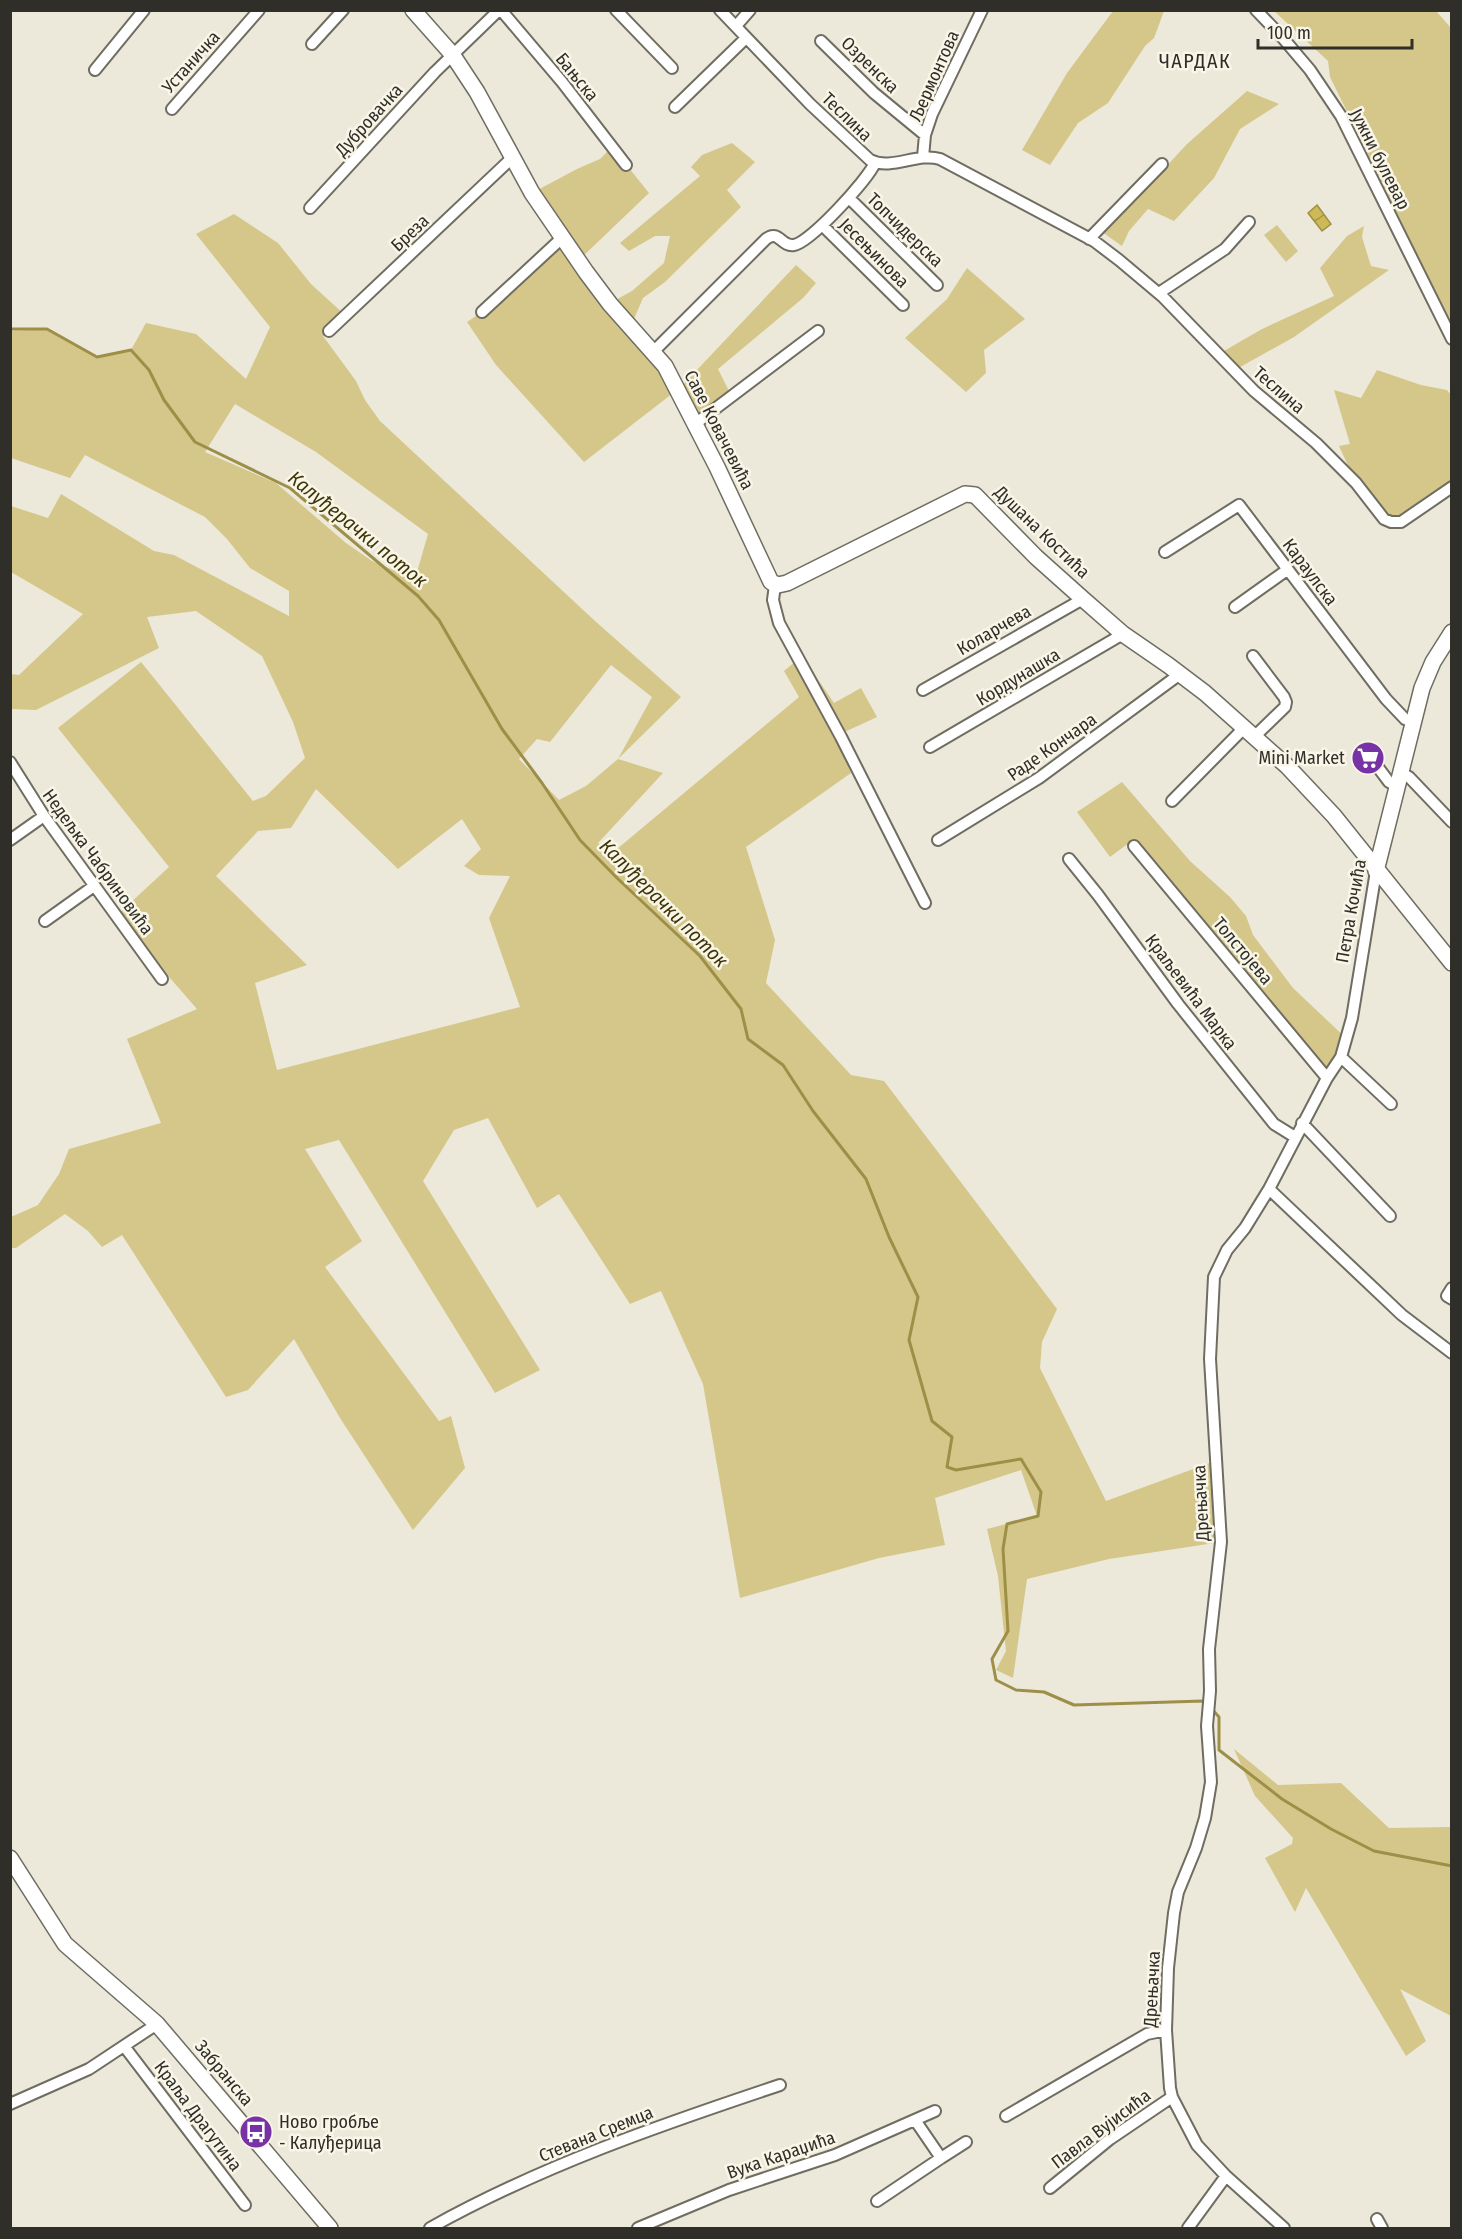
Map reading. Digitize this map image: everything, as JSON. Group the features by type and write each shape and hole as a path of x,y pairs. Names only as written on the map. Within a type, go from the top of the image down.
{"street":[{"path":"95,70 144,10"},
{"name":"Устаничка","path":"172,109 259,10"},
{"path":"312,44 343,10"},
{"name":"Саве Ковачевића","path":"413,10 452,54 477,92 532,193 562,238 610,303 665,366 770,580 775,585 772,600 779,624 841,737 925,903"},
{"name":"Дубровачка","path":"310,208 452,54 500,10"},
{"name":"Бањска","path":"500,10 562,82 626,165"},
{"path":"616,10 672,68"},
{"name":"Теслина","path":"720,10 849,142 875,163 934,157 954,165 1043,216 1089,239 1119,260 1159,293 1233,371 1316,443 1356,483 1384,519 1401,522 1452,487"},
{"path":"736,26 750,10"},
{"name":"Љермонтова","path":"923,157 925,135 932,114 982,10"},
{"name":"Јужни булевар","path":"1256,10 1310,70 1341,116 1452,339"},
{"path":"675,107 746,38"},
{"name":"Озренска","path":"821,40 874,93 925,135"},
{"name":"Бреза","path":"329,331 461,209 512,158"},
{"path":"654,351 771,235 776,235 787,244 797,244 822,225 850,199 875,163"},
{"path":"1089,239 1162,164"},
{"name":"Топчидерска","path":"850,199 937,285"},
{"path":"1159,293 1225,249 1249,222"},
{"name":"Јесењинова","path":"822,225 903,305"},
{"path":"482,312 562,238"},
{"path":"695,424 818,331"},
{"name":"Душана Костића","path":"775,585 788,583 965,494 975,495 1036,556 1123,634 1180,674 1250,732 1334,816 1452,963"},
{"name":"Караулска","path":"1165,552 1239,505 1386,699 1405,719 1414,723"},
{"path":"1235,607 1287,570"},
{"name":"Коларчева","path":"922,690 1083,599"},
{"name":"Петра Кочића","path":"1210,1338 1213,1286 1217,1267 1269,1190 1302,1123 1341,1057 1352,1018 1376,871 1424,680 1432,662 1452,632"},
{"name":"Кордунашка","path":"930,747 1123,634"},
{"path":"1172,801 1250,732 1284,707 1286,702 1284,697 1253,656"},
{"name":"Раде Кончара","path":"938,840 1039,778 1180,674"},
{"path":"1368,754 1389,782 1409,777 1452,822"},
{"name":"Недељка Чабриновића","path":"10,762 44,816 162,979"},
{"path":"10,840 44,816"},
{"name":"Толстојева","path":"1134,846 1327,1078"},
{"name":"Краљевића Марка","path":"1069,859 1178,1004 1274,1124 1295,1137"},
{"path":"45,921 94,886"},
{"path":"1341,1057 1391,1104"},
{"path":"1302,1123 1390,1216"},
{"path":"1269,1190 1402,1316 1452,1353"},
{"path":"1452,1288 1447,1296 1452,1299"},
{"name":"Дрењачка","path":"1210,1338 1212,1415 1221,1542 1209,1649 1210,1713 1207,1726 1211,1763 1210,1797 1196,1848 1178,1892 1168,1968 1166,2030 1172,2097 1197,2145 1226,2176 1284,2229"},
{"name":"Забранска","path":"10,1858 65,1944 157,2024 330,2229"},
{"path":"10,2104 72,2078 157,2024"},
{"path":"1006,2116 1147,2034 1166,2030"},
{"name":"Краља Драгутина","path":"124,2046 245,2205"},
{"name":"Стевана Сремца","path":"430,2229 489,2196 605,2146 780,2085"},
{"name":"Павла Вујисића","path":"1050,2188 1110,2139 1172,2097"},
{"name":"Вука Караџића","path":"638,2229 729,2190 835,2155 935,2111"},
{"path":"915,2120 941,2158"},
{"path":"878,2201 966,2142"},
{"path":"1188,2229 1226,2176"}],"shaded area":[{"path":"1113,11 1164,11 1154,38 1145,46 1108,103 1078,123 1050,165 1022,150 1067,73"},
{"path":"1274,11 1436,11 1451,28 1451,323 1330,77 1328,61"},
{"path":"1247,91 1279,104 1240,129 1214,178 1174,221 1148,209 1129,231 1122,246 1102,232 1187,144"},
{"path":"732,143 755,162 727,190 741,207 665,282 643,298 631,326 678,390 796,265 816,283 803,298 718,369 732,397 695,424 677,390 584,462 496,365 467,322 482,312 562,238 532,193 600,159 612,147 649,193 579,260 610,303 632,291 664,263 670,236 655,236 629,251 620,243 700,176 691,167 702,155"},
{"path":"234,214 278,243 311,284 346,316 323,336 356,381 365,400 380,421 595,621 681,697 618,759 663,773 598,843 611,854 799,697 784,671 802,656 834,703 861,688 877,717 836,736 851,773 746,847 775,940 766,983 851,1075 884,1081 1057,1309 1042,1342 1040,1368 1106,1501 1215,1461 1221,1542 1109,1559 1027,1579 1013,1678 996,1670 1006,1651 998,1576 987,1529 1037,1516 1021,1470 935,1498 945,1545 879,1558 740,1598 703,1384 661,1291 630,1304 559,1194 537,1208 488,1118 454,1130 423,1181 540,1370 495,1393 339,1140 305,1149 362,1241 325,1267 439,1421 451,1416 465,1468 413,1530 340,1418 294,1339 248,1390 226,1397 122,1235 102,1247 88,1231 65,1214 16,1248 11,1248 11,1217 38,1205 59,1174 69,1149 161,1123 127,1039 197,1009 116,916 169,867 58,728 141,662 253,801 266,796 305,758 293,722 262,656 196,611 147,617 159,648 36,710 11,709 10,674 19,675 83,614 11,572 11,506 48,518 61,494 154,551 174,555 289,616 289,591 250,568 227,539 205,517 85,455 70,478 11,458 11,331 47,329 97,357 131,350 146,323 196,334 246,379 270,327 196,234","holes":["235,404 316,452 428,534 415,579 372,561 346,543 276,483 205,452","611,665 652,697 618,759 586,786 559,800 519,759 537,739 550,742","316,789 398,869 462,819 481,849 464,866 479,875 510,876 489,918 520,1007 277,1070 255,983 307,965 216,876 258,831 291,828"]},
{"path":"1277,225 1298,251 1286,262 1264,235"},
{"path":"1364,226 1362,237 1371,266 1389,270 1294,337 1233,371 1217,355 1262,329 1334,296 1320,268 1347,236"},
{"path":"967,268 1025,319 984,350 986,373 966,392 905,338 947,299"},
{"path":"1377,370 1421,385 1447,390 1452,396 1451,483 1401,522 1391,522 1356,483 1339,446 1350,444 1334,390 1361,398"},
{"path":"1122,782 1190,861 1230,897 1246,916 1253,935 1293,988 1348,1040 1327,1078 1133,840 1110,857 1077,812"},
{"path":"1234,1749 1278,1785 1341,1783 1389,1828 1451,1827 1451,2016 1400,1989 1426,2041 1406,2056 1306,1888 1295,1912 1265,1858 1292,1844 1293,1838 1255,1796"}],"water":[{"path":"1317,205 1331,224 1322,231 1308,213"}],"waterway":[{"name":"Калуђерачки поток","path":"10,329 47,329 97,357 131,350 149,370 164,400 195,442 290,488 418,596 439,620 502,729 580,840 700,956 741,1009 748,1039 783,1065 813,1111 866,1179 889,1237 918,1297 909,1340 932,1421 952,1437 947,1467 956,1470 1021,1459 1041,1492 1038,1516 1007,1524 1003,1549 1008,1631 992,1659 996,1680 1016,1690 1044,1692 1074,1705 1203,1701 1206,1704"},
{"name":"Калуђерачки поток","path":"1211,1708 1219,1717 1219,1750 1282,1799 1331,1829 1374,1851 1452,1866"}],"place":[{"name":"Mini Market","path":"1368,758"},
{"name":"Ново гробље - Калуђерица","path":"256,2132"}],"district":[{"name":"ЧАРДАК","path":"1195,61"}]}
